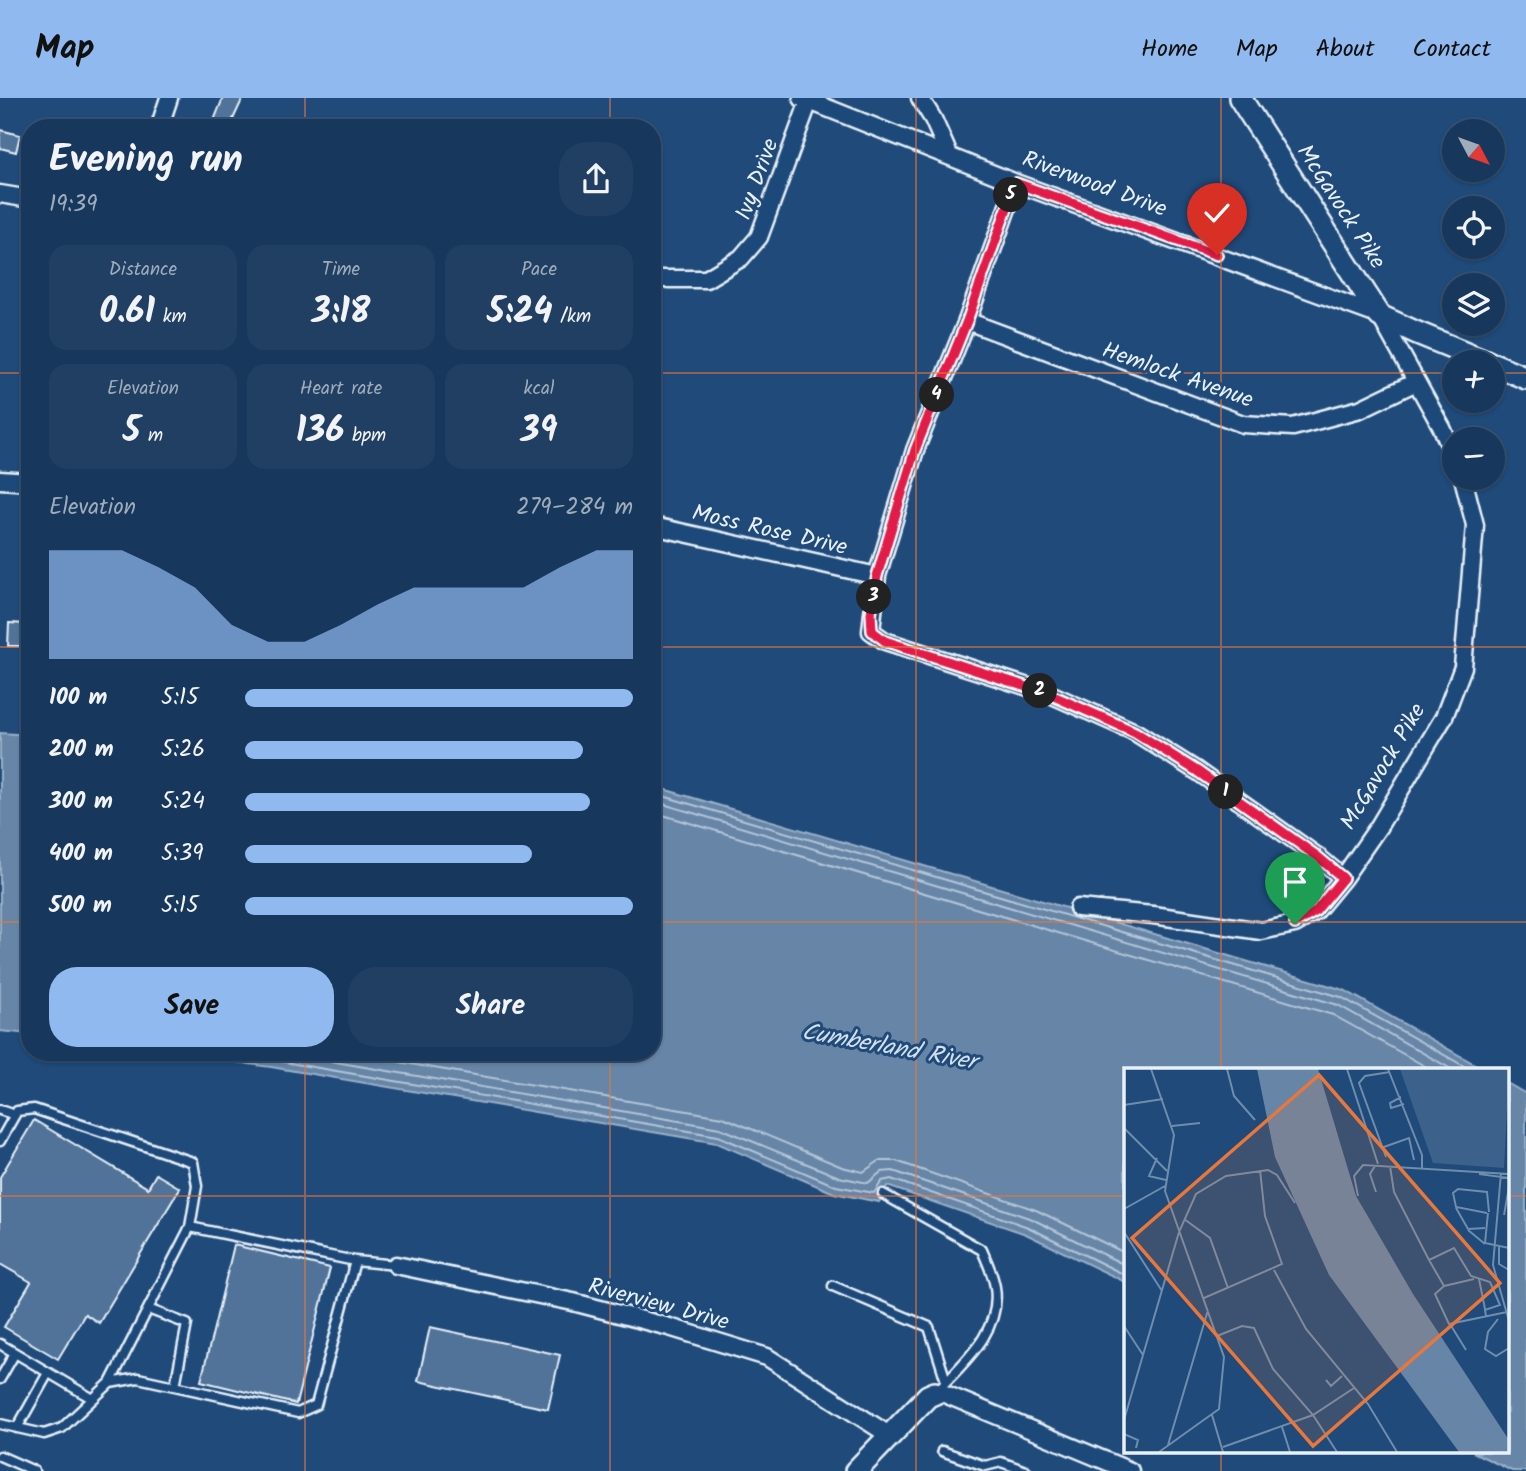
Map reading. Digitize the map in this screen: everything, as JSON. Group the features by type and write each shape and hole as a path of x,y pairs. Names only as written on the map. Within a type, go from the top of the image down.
{"street":[{"path":"162,119 169,98"},
{"path":"920,98 933,119 948,155"},
{"name":"McGavock Pike","path":"1240,98 1380,316 1442,428"},
{"name":"Riverwood Drive","path":"805,99 1016,183 1380,316 1459,350"},
{"name":"Ivy Drive","path":"661,277 706,279 741,258 760,237 805,99"},
{"path":"1016,183 967,321 915,450 877,576 871,613 872,631 885,641 1049,694 1135,732 1197,771 1318,857 1343,878"},
{"path":"0,194 21,198"},
{"name":"Hemlock Avenue","path":"967,321 1244,424 1293,427 1360,409 1416,382"},
{"path":"1505,369 1526,378"},
{"path":"0,480 21,481"},
{"name":"McGavock Pike","path":"1078,908 1153,915 1261,931 1295,924 1315,912 1343,878 1379,826 1444,717 1463,667 1475,525 1467,490"},
{"name":"Moss Rose Drive","path":"661,528 877,576"},
{"name":"Riverview Drive","path":"396,1265 573,1302 670,1327 767,1357 889,1435"},
{"path":"856,1471 928,1396 941,1387 945,1394 1130,1471"}],"lane":[{"path":"0,1141 17,1111 34,1109 193,1162 197,1186 190,1227 110,1383 62,1428 44,1434 0,1424"},
{"path":"0,1110 15,1115"},
{"path":"883,1194 982,1250 995,1287 995,1312 990,1328 970,1356 941,1387"},
{"path":"190,1227 355,1261 396,1265"},
{"path":"110,1383 138,1378 298,1413 316,1405 355,1261"},
{"path":"833,1286 929,1327 941,1387"},
{"path":"148,1309 187,1324 175,1386"},
{"path":"0,1344 93,1399"},
{"path":"0,1378 15,1353"},
{"path":"17,1428 48,1373"},
{"path":"942,1451 985,1466 1001,1461 1026,1471"},
{"path":"0,1456 34,1471"},
{"path":"998,1471 1001,1461"}],"water":[{"path":"0,733 21,734 21,1033 0,1031"},
{"name":"Cumberland River","path":"661,788 1344,990 1481,1068 1124,1068 1124,1282 1026,1234 887,1186 879,1202 834,1193 717,1143 226,1061 661,1061"},
{"path":"1508,1084 1526,1094 1526,1471 1512,1471 1477,1454 1508,1454"}],"building":[{"path":"223,98 243,98 233,119 215,119"},
{"path":"0,130 20,135 16,152 0,148"},
{"path":"9,623 21,624 21,646 8,646"},
{"path":"34,1120 148,1188 156,1174 180,1188 99,1323 85,1314 58,1359 4,1327 31,1282 0,1264 0,1177"},
{"path":"234,1245 330,1268 296,1404 201,1381"},
{"path":"430,1327 560,1355 548,1409 418,1381"}],"route":[{"path":"1217,255 1016,183 967,321 915,450 877,576 871,613 872,631 885,641 1049,694 1135,732 1197,771 1318,857 1343,878 1315,912 1295,924"}]}
